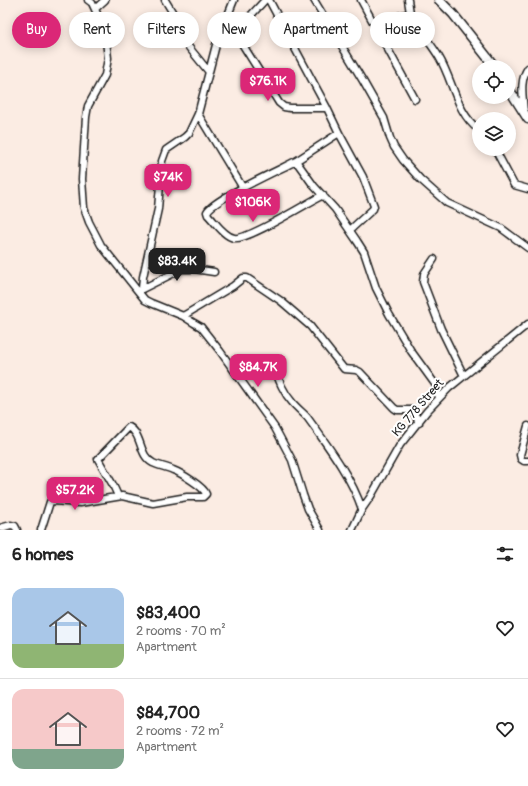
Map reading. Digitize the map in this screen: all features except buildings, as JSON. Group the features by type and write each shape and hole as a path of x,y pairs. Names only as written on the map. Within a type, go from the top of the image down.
{"street":[{"path":"88,0 92,3 100,20 106,41 108,58 105,75 88,106 86,118 82,179 84,208 89,222 101,245 140,290 145,300 151,304 183,316 201,327 231,366 275,428 292,460 302,495 320,530"},
{"path":"95,9 105,0"},
{"path":"166,0 182,28 187,45 208,72"},
{"path":"229,12 234,0"},
{"path":"254,12 265,0"},
{"path":"269,0 327,108 339,134 363,176 374,203 373,209 350,230"},
{"path":"314,0 384,118 394,147 420,179 447,203 501,228 528,248"},
{"path":"361,0 370,16"},
{"path":"408,0 410,12"},
{"path":"439,0 453,14 489,60"},
{"path":"140,290 158,209 162,161 166,150 189,133 198,114 208,72 216,48"},
{"path":"245,48 279,103 284,107 327,108"},
{"path":"388,48 415,99"},
{"path":"433,48 440,59 466,117 472,124"},
{"path":"526,116 522,82 524,74 528,68"},
{"path":"516,100 526,116"},
{"path":"198,114 243,188"},
{"path":"323,195 248,235 238,238 233,238 225,232 207,212 211,207 243,188 296,161 339,134"},
{"path":"498,156 511,182 519,187 528,189"},
{"path":"296,161 314,186 323,195 350,230 364,252 376,288 389,314 411,351 435,384 439,398"},
{"path":"434,259 424,274 423,282 441,329 464,376"},
{"path":"140,290 182,269 187,268 214,272"},
{"path":"183,316 233,286 243,278 247,278 281,301 310,326 344,369 358,371 396,410 412,410 419,423"},
{"name":"KG 778 Street","path":"352,530 362,508 371,496 400,445 439,398 528,324"},
{"path":"273,364 288,396 305,415 335,458 356,492 362,508"},
{"path":"528,426 520,455 524,462 528,461"},
{"path":"41,530 50,502 52,501 80,503 118,496 130,497 152,503 187,497 198,498 203,497 206,494 203,488 175,471 150,460 143,453 140,440 131,428 128,428 98,459 118,496"},
{"path":"0,528 11,525 15,526 17,530"}]}
